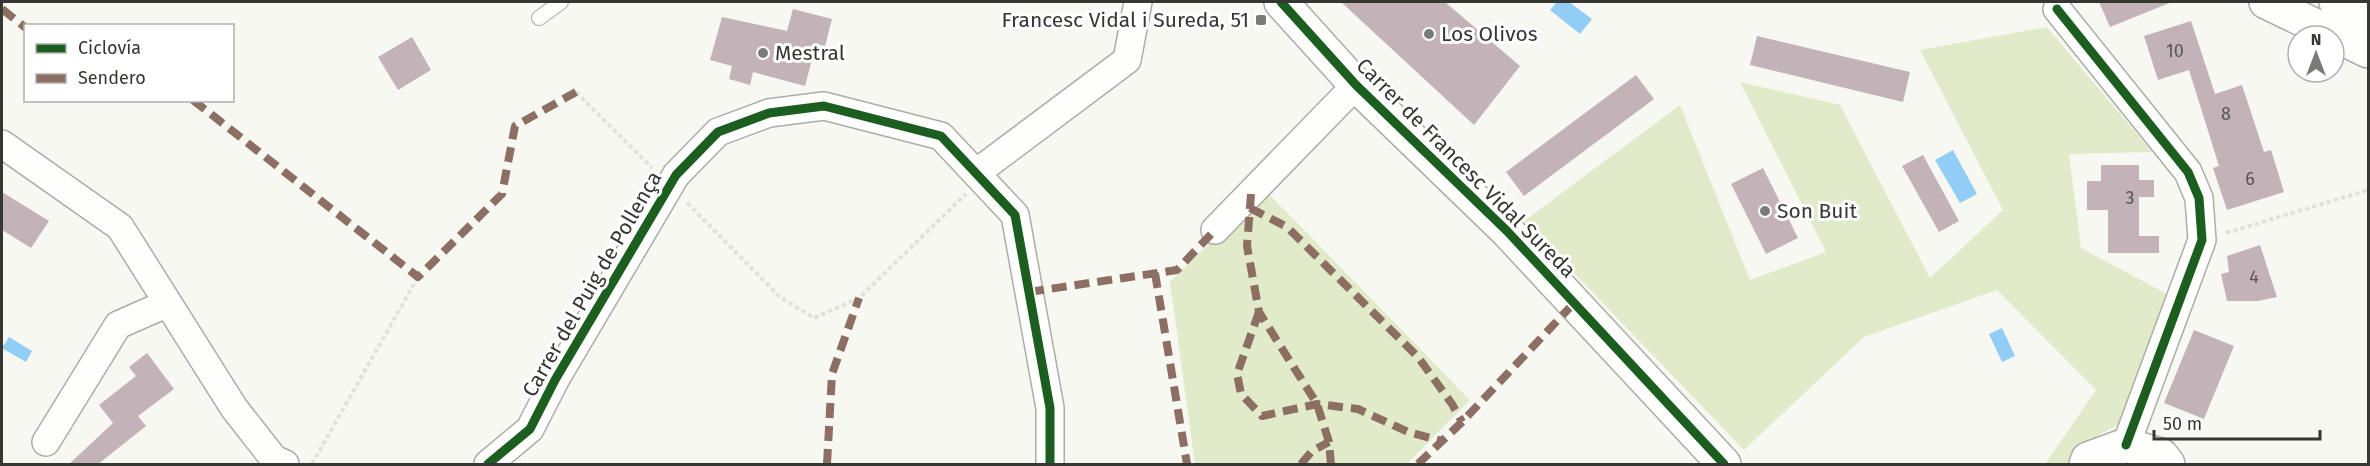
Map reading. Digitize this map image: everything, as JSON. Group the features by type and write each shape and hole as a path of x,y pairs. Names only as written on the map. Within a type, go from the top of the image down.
{"street":[{"path":"978,176 1127,60 1138,2"},
{"name":"Carrer de Francesc Vidal Sureda","path":"1281,2 1356,85 1507,231 1710,460"},
{"path":"2266,2 2368,51"},
{"path":"2336,2 2351,14 2368,20"},
{"path":"2057,9 2188,172 2199,198 2202,240 2126,445"},
{"path":"1215,230 1356,85"},
{"name":"Carrer del Puig de Pollença","path":"488,465 531,429 555,380 676,175 718,132 769,113 824,106 941,136 1015,215 1050,408 1050,465"},
{"path":"2,144 120,227 234,408 274,459 285,465"},
{"path":"46,442 118,325 168,303"},
{"path":"2086,465 2088,459 2126,445 2161,455 2168,465"}],"lane":[{"path":"538,18 561,2"}],"path":[{"path":"576,92 780,297 814,318 859,298 978,176"},
{"path":"2202,240 2368,190"},
{"path":"312,465 418,277"}],"green space":[{"path":"2047,27 2152,152 2069,154 2081,248 2167,294 2118,425 2077,447 2070,464 2045,464 2096,390 1997,290 1864,337 1744,450 1524,221 1680,105 1750,280 1826,252 1740,82 1840,105 1930,278 2003,210 1920,50"},
{"path":"1264,189 1470,400 1407,464 1195,464 1170,282"}],"water":[{"path":"1557,2 1569,2 1592,19 1580,34 1550,10"},
{"path":"1953,150 1977,194 1960,203 1935,160"},
{"path":"2002,328 2015,356 2002,362 1989,334"},
{"path":"9,337 32,351 26,362 2,348"}],"building":[{"name":"Los Olivos","path":"1341,2 1445,2 1520,66 1474,125"},
{"path":"2099,2 2172,2 2110,27"},
{"name":"Mestral","path":"793,9 832,19 825,46 816,44 805,86 753,72 750,85 729,79 732,66 710,60 722,17 787,31"},
{"path":"2191,21 2215,94 2242,85 2264,152 2271,150 2284,192 2227,210 2213,168 2219,166 2189,70 2158,80 2144,36"},
{"path":"1757,36 1910,72 1903,102 1750,65"},
{"path":"412,37 431,70 398,90 378,57"},
{"path":"1636,75 1654,99 1524,196 1506,172"},
{"path":"1923,155 1959,221 1939,232 1902,166"},
{"path":"2101,165 2139,165 2139,180 2154,180 2154,197 2139,197 2139,236 2159,236 2159,253 2108,253 2108,210 2087,210 2087,181 2101,181"},
{"name":"Son Buit","path":"1763,168 1798,238 1766,254 1731,184"},
{"path":"2,192 49,221 31,248 2,230"},
{"path":"2260,245 2277,297 2258,301 2227,301 2221,274 2229,272 2227,256"},
{"path":"2194,330 2234,346 2204,419 2164,403"},
{"path":"147,353 174,389 138,416 146,426 97,465 68,465 113,423 99,405 136,376 129,367"}],"marked path":[{"path":"2,9 24,26"},
{"path":"196,102 418,277 502,194 515,126 576,92"},
{"path":"1251,194 1247,246 1259,312 1317,404 1329,442 1331,464"},
{"path":"1250,208 1287,227 1418,357 1452,404 1462,422"},
{"path":"1029,292 1177,270 1215,230"},
{"path":"1155,273 1187,464"},
{"path":"827,464 832,374 859,298"},
{"path":"1418,464 1462,422 1574,303"},
{"path":"1259,312 1237,374 1241,394 1262,416 1317,404 1358,409 1408,432 1442,441"},
{"path":"1301,464 1312,451 1329,442"}],"cycle path":[{"path":"1281,2 1356,85 1507,231 1724,464"},
{"path":"2057,9 2188,172 2199,198 2202,240 2126,445"},
{"path":"488,464 530,429 555,380 676,175 718,132 769,113 824,106 941,136 1015,215 1050,408 1050,464"}],"place":[{"name":"Francesc Vidal i Sureda, 51","path":"1261,20"},
{"name":"Los Olivos","path":"1429,34"},
{"name":"Mestral","path":"763,53"},
{"name":"Son Buit","path":"1765,211"}]}
